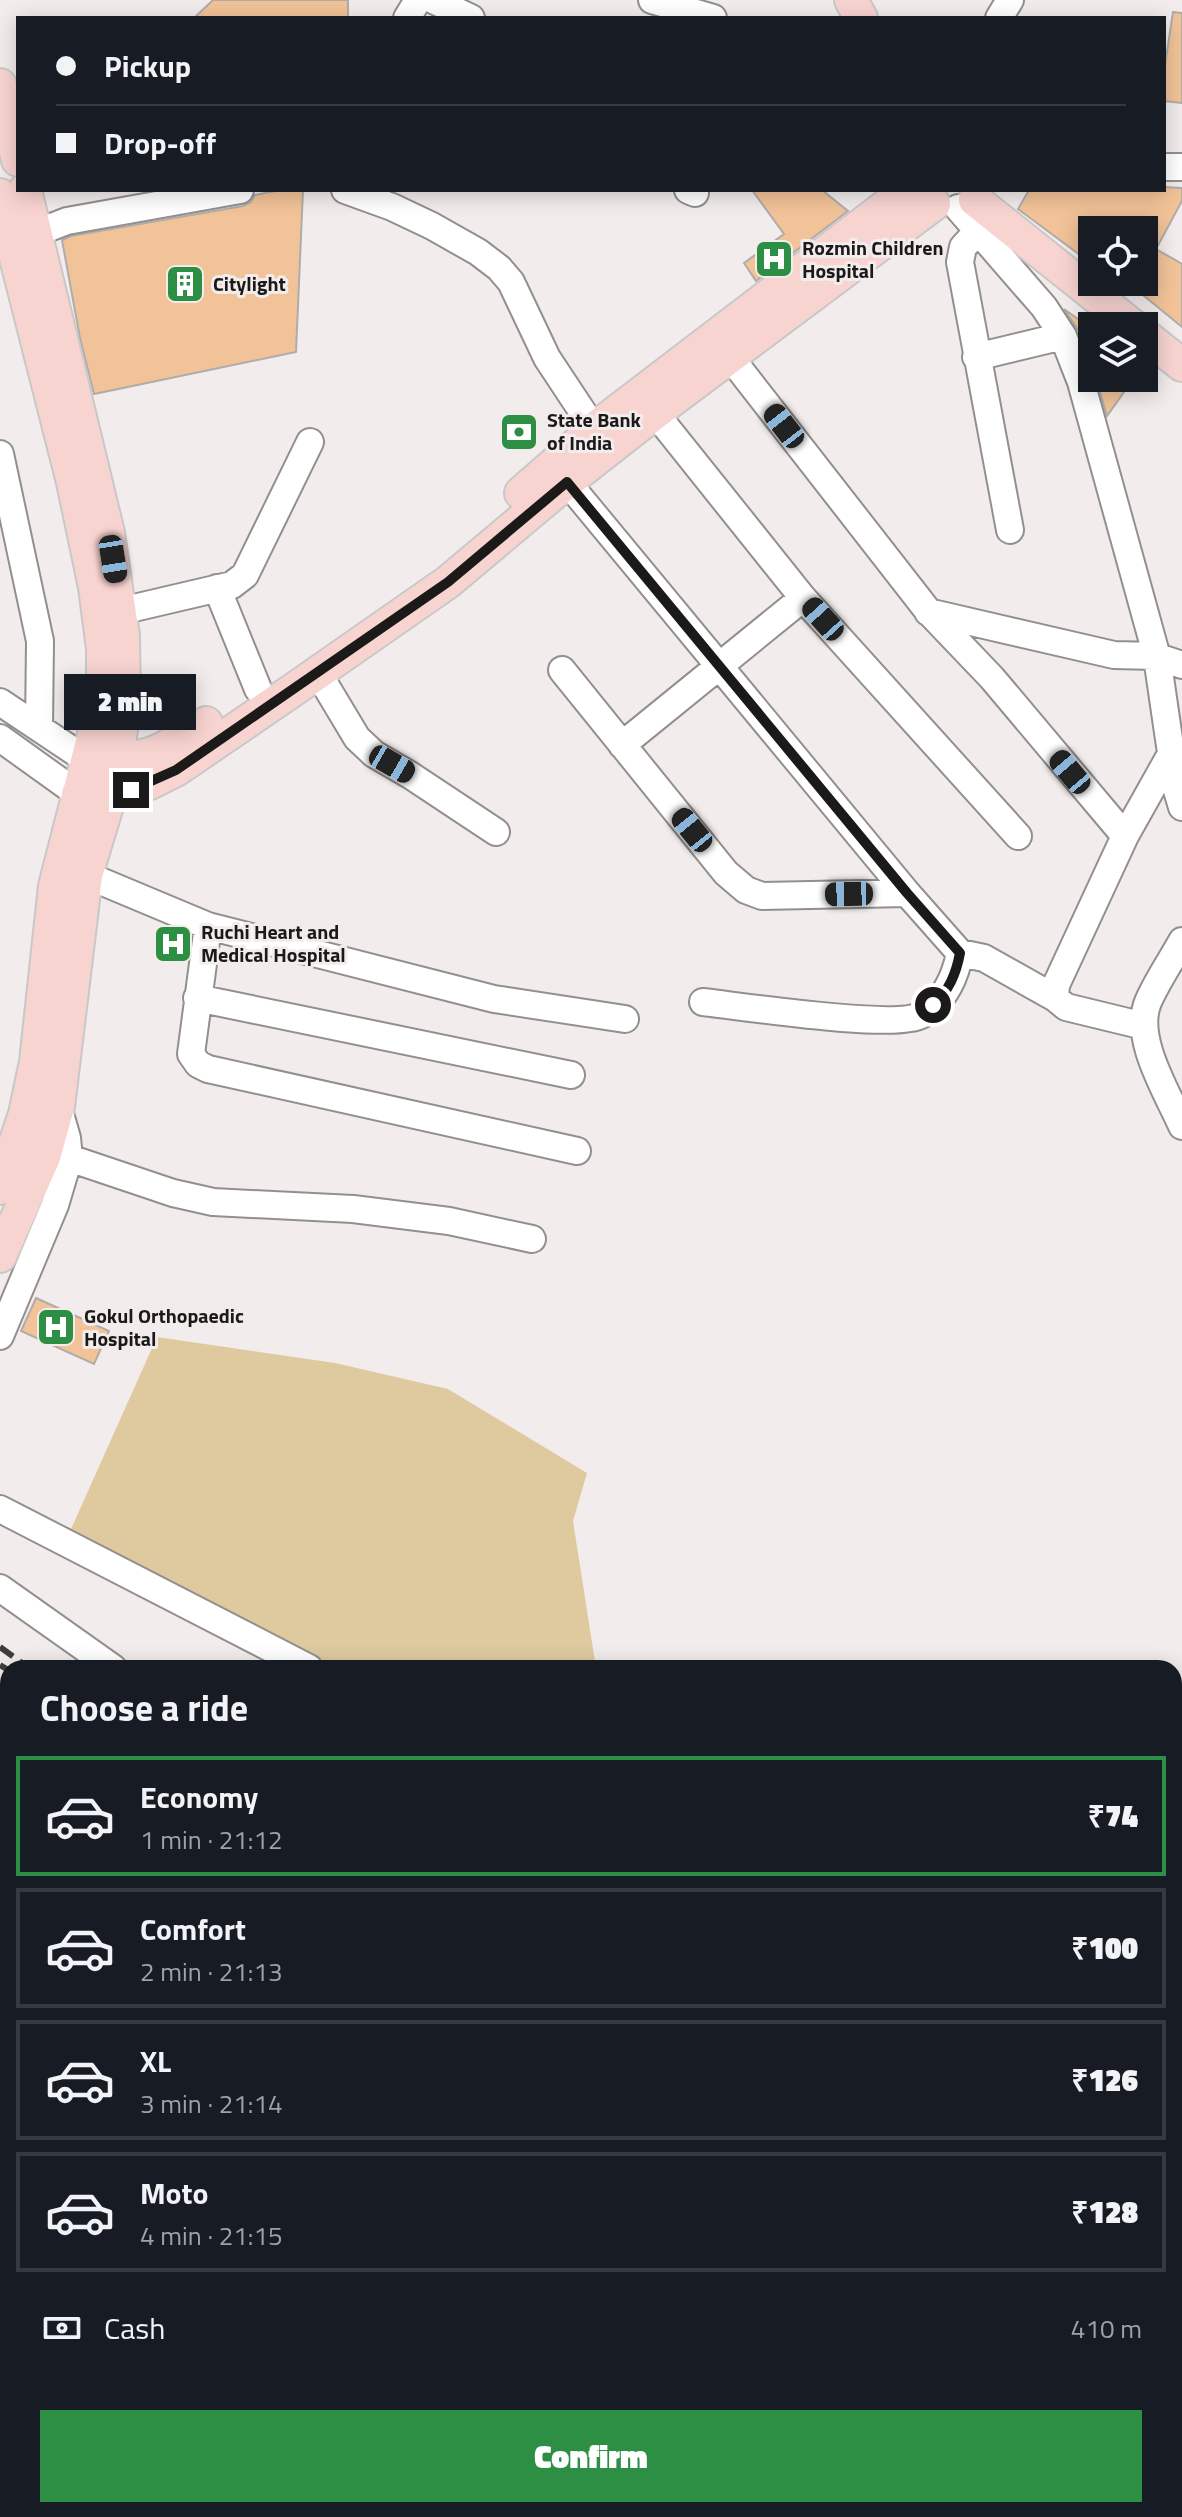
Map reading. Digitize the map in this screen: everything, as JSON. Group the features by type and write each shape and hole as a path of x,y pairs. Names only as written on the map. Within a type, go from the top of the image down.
{"main road":[{"path":"0,85 16,152"},
{"path":"24,192 15,230 95,587 103,649 98,719 102,761"},
{"path":"0,195 15,230 108,533 121,611 125,663 124,705 102,761 94,797 58,1107 0,1188"},
{"path":"102,761 140,758 157,753 383,609 442,562 594,429 951,202"},
{"path":"951,202 1112,312"},
{"path":"0,1256 28,1151 25,1114 36,1062 55,886 94,797 176,770 318,673 448,582 567,482 730,357 951,202"},
{"path":"1158,346 1182,365"}],"street":[{"path":"433,0 467,16"},
{"path":"650,0 706,16"},
{"path":"15,230 229,192"},
{"path":"351,192 432,226 478,252 499,268 511,282 547,358 594,429"},
{"path":"951,202 1044,307 1063,336 1081,382 1170,661 1171,754 1182,807"},
{"path":"951,202 963,247 960,262 1010,530"},
{"path":"976,357 1063,336"},
{"path":"730,357 928,611 992,678 1125,836"},
{"path":"655,413 803,598 1018,836"},
{"path":"121,611 232,585 245,575 310,442"},
{"path":"0,454 40,641 39,728"},
{"path":"567,482 960,953 984,958 1066,1007 1144,1026"},
{"path":"217,588 258,689"},
{"path":"622,745 803,598"},
{"path":"928,611 1114,655 1170,661"},
{"path":"562,670 726,873 746,890 762,896 907,893"},
{"path":"318,673 357,738 374,754 496,832"},
{"path":"0,702 39,728 102,761"},
{"path":"0,738 94,797"},
{"path":"1055,998 1056,985 1125,836 1171,754"},
{"path":"86,875 208,926 494,999 625,1019"},
{"path":"208,926 191,1054 198,1064 208,1069 577,1151"},
{"path":"1182,941 1148,1002 1144,1026 1147,1044 1182,1126"},
{"path":"703,1002 874,1021 920,1017 945,994 957,969 960,953"},
{"path":"197,998 571,1075"},
{"path":"28,1151 213,1202 353,1209 449,1221 532,1239"},
{"path":"0,1336 55,1205 28,1151"},
{"path":"0,1509 293,1660"},
{"path":"0,1588 102,1660"}],"shaded area":[{"path":"157,1337 335,1363 448,1389 587,1473 573,1521 595,1660 295,1660 67,1538"}],"building":[{"path":"213,0 348,0 348,16 196,16"},
{"path":"1173,12 1182,13 1182,103 1166,101 1166,58"},
{"path":"1166,187 1182,188 1182,201 1158,245 1158,216 1078,216 1078,254 1018,209 1028,192 1166,192"},
{"name":"Citylight","path":"303,192 296,352 94,394 62,240 243,206 251,202 255,195"},
{"path":"753,192 824,192 848,211 756,281 744,263 784,234"},
{"path":"1158,250 1182,264 1182,327 1144,296 1158,296"},
{"path":"1064,309 1078,319 1078,330"},
{"path":"1100,392 1124,392 1107,416"},
{"path":"36,1298 109,1331 94,1364 21,1331"}],"railway":[{"path":"0,1647 18,1660"}],"place":[{"name":"Rozmin Children Hospital","path":"774,259"},
{"name":"Citylight","path":"185,284"},
{"name":"State Bank of India","path":"519,432"},
{"name":"Ruchi Heart and Medical Hospital","path":"173,944"},
{"name":"Gokul Orthopaedic Hospital","path":"56,1327"}],"route":[{"path":"131,790 176,770 448,582 567,482 960,953 957,969 945,994 933,1005"}]}
